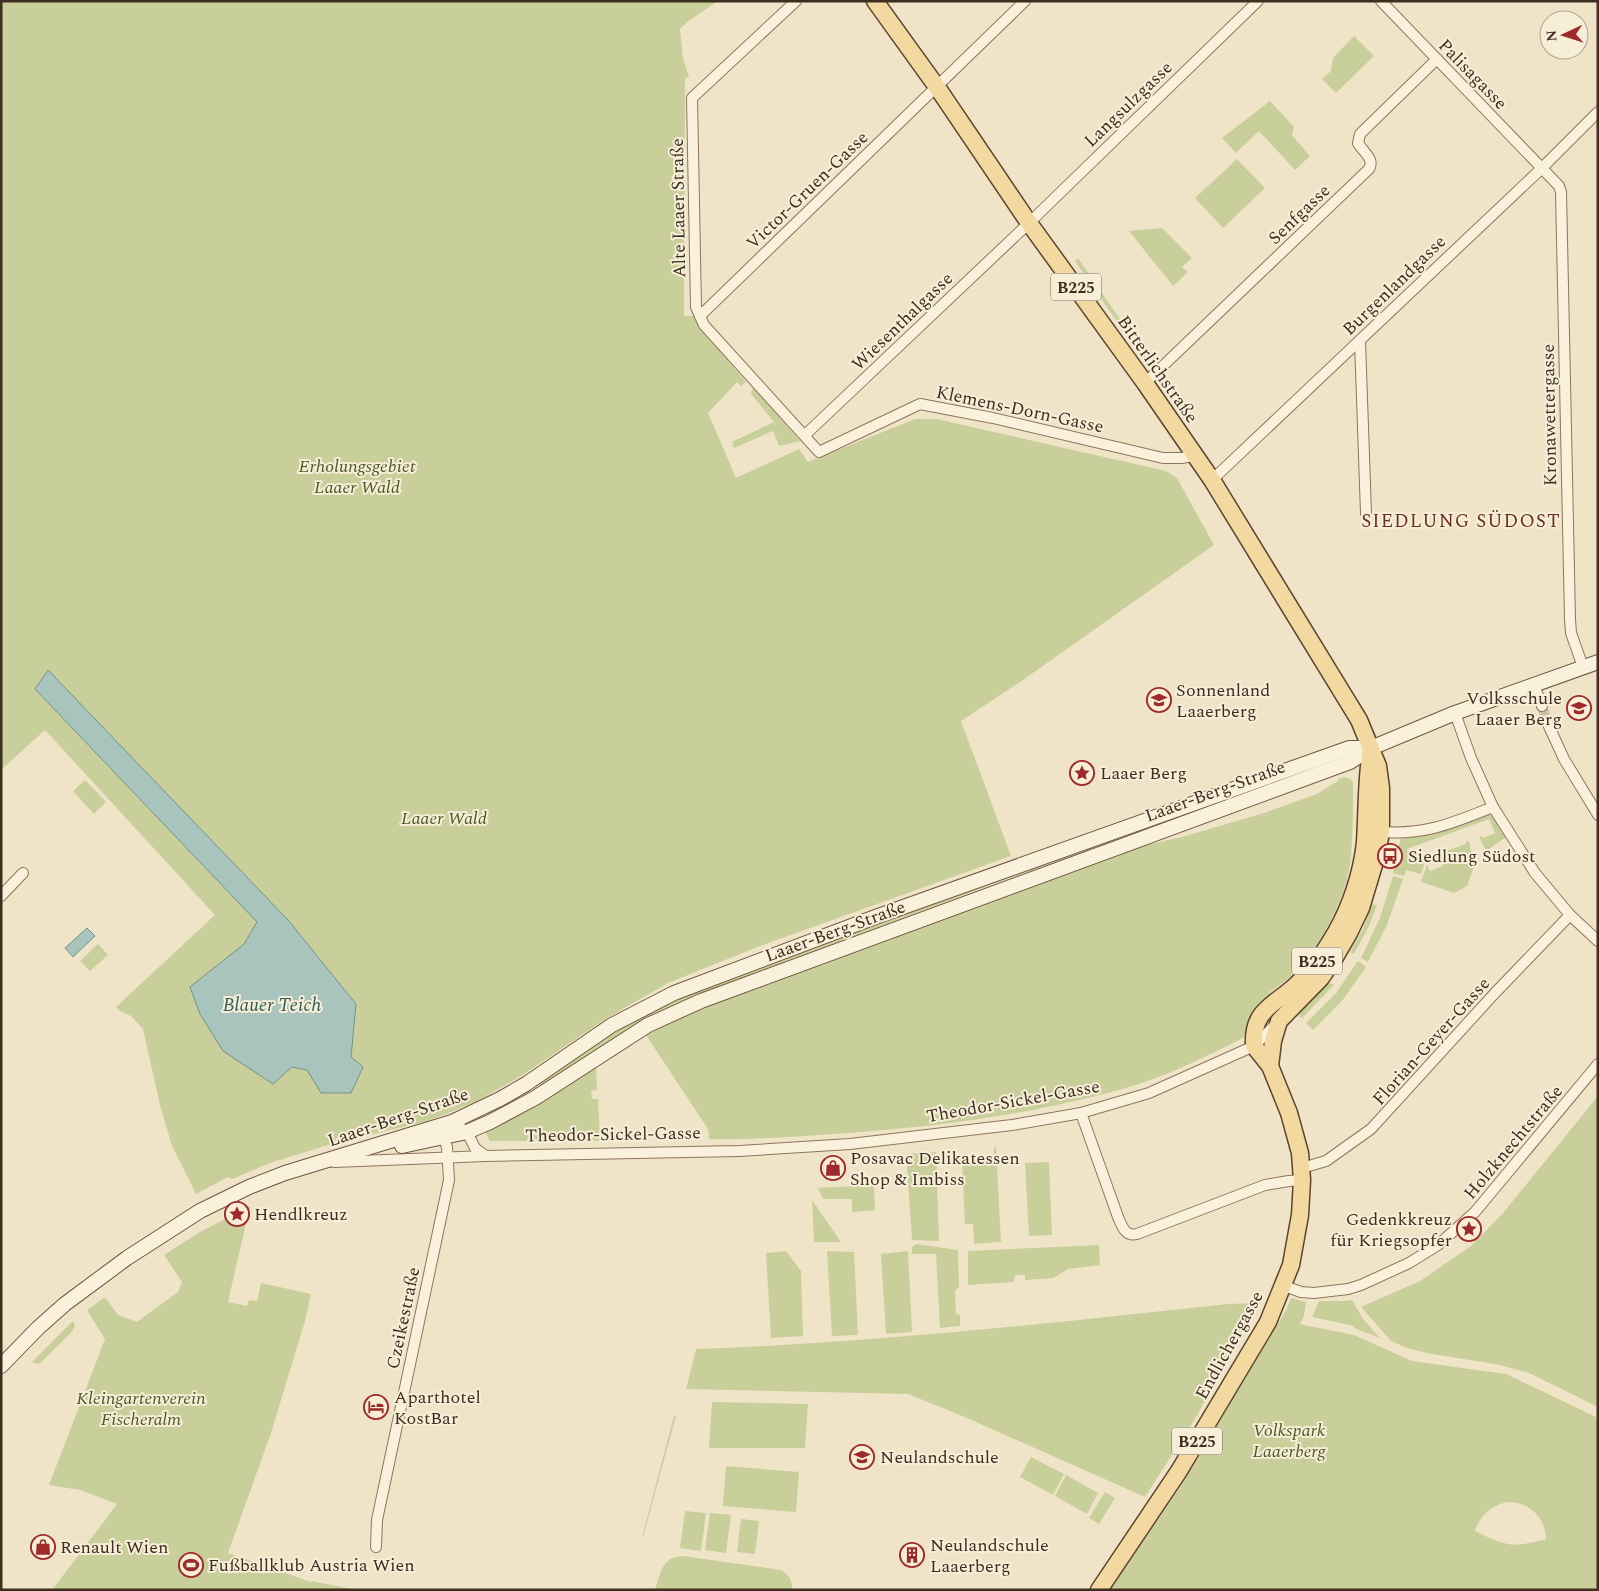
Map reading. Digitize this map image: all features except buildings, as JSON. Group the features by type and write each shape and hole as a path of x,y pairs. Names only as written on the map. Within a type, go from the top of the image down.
{"main road":[{"name":"Bitterlichstraße","path":"875,1 937,87 1025,226 1145,383 1212,480 1359,720 1371,748"},
{"name":"Laaer-Berg-Straße","path":"1,1366 38,1328 65,1304 127,1258 200,1211 249,1187 285,1173 323,1162 441,1132 466,1132 535,1098 619,1042 673,1013 767,976 1350,762 1371,748 1455,713 1598,662"},
{"name":"Laaer-Berg-Straße","path":"441,1132 452,1122 472,1114 526,1084 620,1021 649,1005 700,983 869,920 1349,748 1371,748"},
{"name":"B225","path":"1279,1021 1321,978 1349,933 1361,908 1377,855 1381,832 1381,788 1378,766 1371,748"},
{"name":"B225","path":"1254,1046 1254,1027 1262,1014 1297,984 1311,969 1337,931 1347,910 1356,884 1363,852 1366,790 1371,748"},
{"name":"Endlichergasse","path":"1270,1066 1273,1041 1279,1021"},
{"name":"Endlichergasse","path":"1099,1590 1179,1471 1268,1322 1291,1265 1299,1227 1302,1174 1297,1139 1290,1113 1270,1066 1254,1046"}],"street":[{"name":"Alte Laaer Straße","path":"700,316 696,307 692,98 796,1"},
{"name":"Victor-Gruen-Gasse","path":"700,316 1025,1"},
{"name":"Langsulzgasse","path":"1025,226 1258,1"},
{"name":"Palisagasse","path":"1381,1 1540,169"},
{"name":"Senfgasse","path":"1145,383 1369,169 1371,165 1370,159 1358,143 1360,134 1437,59"},
{"name":"Burgenlandgasse","path":"1212,480 1598,112"},
{"name":"Kronawettergasse","path":"1540,169 1559,186 1561,192 1570,619 1571,633 1583,668"},
{"name":"Wiesenthalgasse","path":"805,435 1025,226"},
{"name":"Klemens-Dorn-Gasse","path":"700,316 710,332 819,452 920,404 992,418 1163,458 1194,456"},
{"path":"1360,340 1366,513"},
{"path":"1534,685 1542,706"},
{"path":"1455,713 1493,807 1535,873 1570,915 1598,941"},
{"path":"1547,722 1564,759 1598,815"},
{"path":"1381,832 1422,832 1436,829 1493,807"},
{"path":"1,896 23,873"},
{"name":"Florian-Geyer-Gasse","path":"1082,1113 1118,1217 1124,1231 1130,1234 1138,1234 1265,1185 1289,1181 1326,1161 1371,1129 1494,994 1570,915"},
{"path":"1254,1046 1279,1021"},
{"name":"Theodor-Sickel-Gasse","path":"323,1162 486,1156 731,1152 850,1144 986,1128 1082,1113 1148,1093 1254,1046"},
{"name":"Holzknechtstraße","path":"1284,1286 1314,1294 1348,1289 1409,1263 1438,1245 1456,1231 1487,1199 1598,1064"},
{"path":"452,1122 466,1132 475,1148 486,1156"},
{"name":"Czeikestraße","path":"376,1547 377,1520 446,1200 449,1180 449,1158 441,1132"}],"green space":[{"name":"Erholungsgebiet Laaer Wald","path":"1,1 718,1 680,29 683,58 689,77 685,78 684,316 694,316 703,331 746,382 741,386 737,382 708,413 736,478 799,449 808,462 915,419 937,419 1166,471 1177,478 1214,545 1023,680 961,721 1011,856 760,946 668,983 607,1018 521,1076 477,1101 451,1112 427,1121 325,1146 270,1163 232,1179 228,1177 196,1194 172,1146 160,1105 143,1029 131,1016 116,1007 215,915 45,730 1,770","holes":["47,670 288,920 356,1004 351,1057 321,1093 307,1070 292,1067 190,987 244,944 257,922 35,689"]},
{"path":"1354,36 1374,56 1336,93 1322,79 1331,71 1333,58"},
{"path":"1270,101 1294,127 1292,135 1310,156 1295,170 1259,131 1236,153 1222,138"},
{"path":"1237,159 1265,188 1223,228 1195,198"},
{"path":"1162,228 1192,258 1182,267 1188,272 1173,286 1129,231"},
{"path":"1078,258 1150,363 1147,365 1075,261"},
{"path":"753,387 800,441 779,446 773,431 734,448 732,442 774,422 751,394"},
{"path":"1300,772 1233,800 996,883 695,996 660,1013 538,1088 543,1080 604,1039 638,1018 691,992"},
{"path":"1344,777 1351,779 1353,783 1349,871 1340,900 1318,943 1300,967 1270,992 1254,1011 1243,1038 1192,1063 1139,1084 1026,1111 949,1123 803,1136 709,1139 708,1129 646,1035 712,1004 1055,876 1146,845 1182,837 1264,813 1317,794 1338,781 1338,779"},
{"path":"85,780 106,802 94,814 73,791"},
{"path":"1487,814 1494,816 1508,836 1486,851 1479,837 1482,836 1483,838 1495,833 1489,819 1407,849 1412,864 1424,860 1421,874 1406,870 1404,876 1393,873 1401,837"},
{"path":"1469,841 1472,855 1469,857 1474,867 1467,886 1454,893 1421,882 1427,865 1430,871 1443,866 1436,853 1466,844"},
{"path":"1393,876 1403,879 1387,925 1368,962 1361,958 1380,918"},
{"path":"1372,904 1377,905 1369,926 1354,954 1350,952 1363,929"},
{"path":"98,944 108,955 90,971 80,961"},
{"path":"1358,961 1366,967 1342,1001 1313,1030 1306,1023 1336,993"},
{"path":"1331,983 1334,985 1302,1018 1299,1017 1301,1010 1326,984"},
{"path":"596,1067 597,1090 591,1091 592,1099 598,1099 600,1141 490,1141 485,1132 539,1104"},
{"path":"1598,1096 1598,1407 1529,1373 1500,1365 1427,1353 1407,1348 1391,1341 1361,1307 1420,1281 1471,1246 1503,1213"},
{"path":"994,1147 996,1147 1001,1242 974,1244 973,1224 965,1224 962,1161 994,1158"},
{"path":"936,1152 939,1241 912,1240 906,1154"},
{"path":"1049,1162 1052,1235 1029,1236 1025,1163"},
{"path":"874,1185 875,1210 852,1212 852,1199 823,1199 818,1188"},
{"path":"812,1200 841,1242 814,1242"},
{"name":"Kleingartenverein Fischeralm","path":"250,1206 228,1302 247,1306 249,1300 257,1301 261,1283 311,1294 305,1321 271,1433 228,1553 311,1582 356,1590 52,1590 117,1504 80,1490 49,1485 105,1339 87,1310 105,1297 118,1315 137,1322 178,1292 182,1282 164,1255 198,1233"},
{"path":"916,1244 958,1250 959,1287 955,1291 956,1314 960,1315 960,1326 940,1328 936,1254 912,1254 912,1247"},
{"path":"1099,1245 1100,1265 1068,1269 1053,1278 1025,1280 1025,1275 1015,1275 1014,1282 968,1285 968,1251"},
{"path":"786,1251 801,1271 803,1336 771,1338 766,1253"},
{"path":"827,1251 854,1252 858,1335 832,1336"},
{"path":"908,1251 912,1332 886,1334 881,1254"},
{"name":"Volkspark Laaerberg","path":"1291,1298 1306,1302 1304,1316 1300,1324 1354,1335 1412,1361 1506,1374 1598,1418 1598,1590 1110,1590 1183,1483 1286,1310","holes":["1507,1502 1529,1508 1539,1517 1543,1524 1546,1539 1517,1545 1503,1543 1475,1531 1480,1520 1491,1509"]},
{"path":"1352,1300 1363,1319 1380,1338 1354,1328 1354,1326 1312,1317 1319,1301"},
{"path":"1259,1303 1195,1419 1145,1497 967,1418 908,1394 686,1389 696,1349 896,1337 1228,1304"},
{"path":"73,1321 75,1326 72,1332 39,1364 32,1362"},
{"path":"712,1402 808,1404 805,1448 709,1448"},
{"path":"674,1416 676,1416 642,1537"},
{"path":"1031,1457 1064,1474 1053,1495 1020,1477"},
{"path":"726,1466 799,1472 796,1512 723,1506"},
{"path":"1066,1475 1098,1493 1087,1514 1055,1496"},
{"path":"1105,1492 1115,1498 1099,1524 1089,1518"},
{"path":"685,1511 706,1513 701,1551 680,1548"},
{"path":"710,1513 731,1515 726,1553 705,1550"},
{"path":"741,1519 759,1521 755,1554 737,1552"},
{"path":"683,1556 781,1570 790,1578 792,1590 655,1590 666,1563 670,1559"}],"water":[{"name":"Blauer Teich","path":"48,670 288,920 356,1004 351,1057 363,1067 351,1093 321,1093 307,1070 292,1067 273,1084 223,1051 200,1014 190,987 244,944 257,922 35,689"},
{"path":"87,928 95,936 73,957 65,948"}],"tunnel":[{"path":"1542,706 1547,722"}],"place":[{"name":"Sonnenland Laaerberg","path":"1159,700"},
{"name":"Volksschule Laaer Berg","path":"1579,708"},
{"name":"Laaer Berg","path":"1082,773"},
{"name":"Siedlung Südost","path":"1390,856"},
{"name":"Posavac Delikatessen Shop & Imbiss","path":"833,1168"},
{"name":"Hendlkreuz","path":"237,1214"},
{"name":"Gedenkkreuz für Kriegsopfer","path":"1469,1229"},
{"name":"Aparthotel KostBar","path":"376,1407"},
{"name":"Neulandschule","path":"862,1457"},
{"name":"Renault Wien","path":"43,1547"},
{"name":"Neulandschule Laaerberg","path":"912,1555"},
{"name":"Fußballklub Austria Wien","path":"191,1565"}],"district":[{"name":"SIEDLUNG SÜDOST","path":"1461,520"}],"park label":[{"name":"Laaer Wald","path":"444,818"}]}
